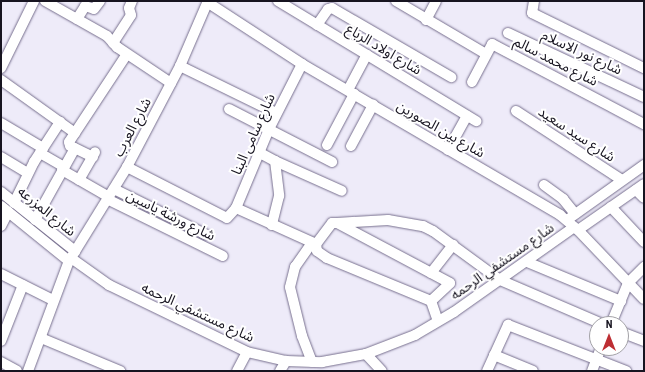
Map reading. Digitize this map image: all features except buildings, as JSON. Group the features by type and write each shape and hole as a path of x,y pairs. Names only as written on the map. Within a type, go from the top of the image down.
{"street":[{"path":"1,68 34,1"},
{"path":"44,1 107,36 127,54 170,83"},
{"path":"77,19 84,6 94,9 100,1"},
{"path":"113,43 131,15 129,8 132,1"},
{"name":"شارع اولاد الرباع","path":"278,1 472,119 448,150"},
{"path":"396,1 486,54 472,82"},
{"path":"426,20 436,1"},
{"path":"534,1 532,13 644,68"},
{"name":"شارع بين الصورين","path":"207,2 302,64 574,223 644,299"},
{"name":"شارع العرب","path":"28,371 54,300 72,257 127,167 180,66 207,2"},
{"path":"317,25 328,9 332,8 450,77"},
{"name":"شارع نور الاسلام","path":"508,33 644,97"},
{"name":"شارع محمد سالم","path":"486,54 492,44 644,124"},
{"path":"80,180 94,154 75,148 69,143 127,54"},
{"path":"327,145 367,55"},
{"name":"شارع سامى البنا","path":"233,212 260,153 276,113 302,64"},
{"path":"180,66 276,113"},
{"path":"1,80 75,133"},
{"path":"351,146 373,105"},
{"path":"229,109 332,162"},
{"name":"شارع سيد سعيد","path":"516,111 622,180"},
{"path":"14,202 28,174 60,122"},
{"path":"1,123 42,150 63,169 80,180 110,195 205,234"},
{"path":"35,220 75,148"},
{"path":"260,153 342,191"},
{"path":"1,157 28,174"},
{"path":"272,224 279,196 275,161"},
{"path":"574,223 622,180 644,165"},
{"path":"127,167 224,218 233,212 272,224 314,243 317,251 327,258 431,301 438,321"},
{"path":"544,185 563,199 574,223"},
{"path":"574,223 611,207 640,187 644,198"},
{"name":"شارع المزرعه","path":"1,192 35,220 72,257"},
{"name":"شارع ورشة ياسين","path":"110,195 223,256"},
{"path":"611,207 644,242"},
{"path":"1,226 4,209 72,257"},
{"path":"320,365 302,336 290,286 295,267 332,223 388,220 406,222 433,230 500,280 589,318"},
{"path":"337,223 451,284 431,301"},
{"name":"شارع مستشفي الرحمه","path":"72,257 109,285 247,352 286,361 320,365 366,354 416,335 527,262 574,223"},
{"path":"431,273 453,245"},
{"path":"527,262 621,301"},
{"path":"614,316 628,283 644,267"},
{"path":"1,274 54,300"},
{"path":"1,341 23,285"},
{"path":"487,371 506,327 511,326 626,371"},
{"path":"629,335 644,341"},
{"path":"41,338 120,371"},
{"path":"237,371 247,352"},
{"path":"366,354 382,371"},
{"path":"494,355 534,371"},
{"path":"592,371 599,356"},
{"path":"280,371 286,361"},
{"path":"1,362 16,371"}]}
